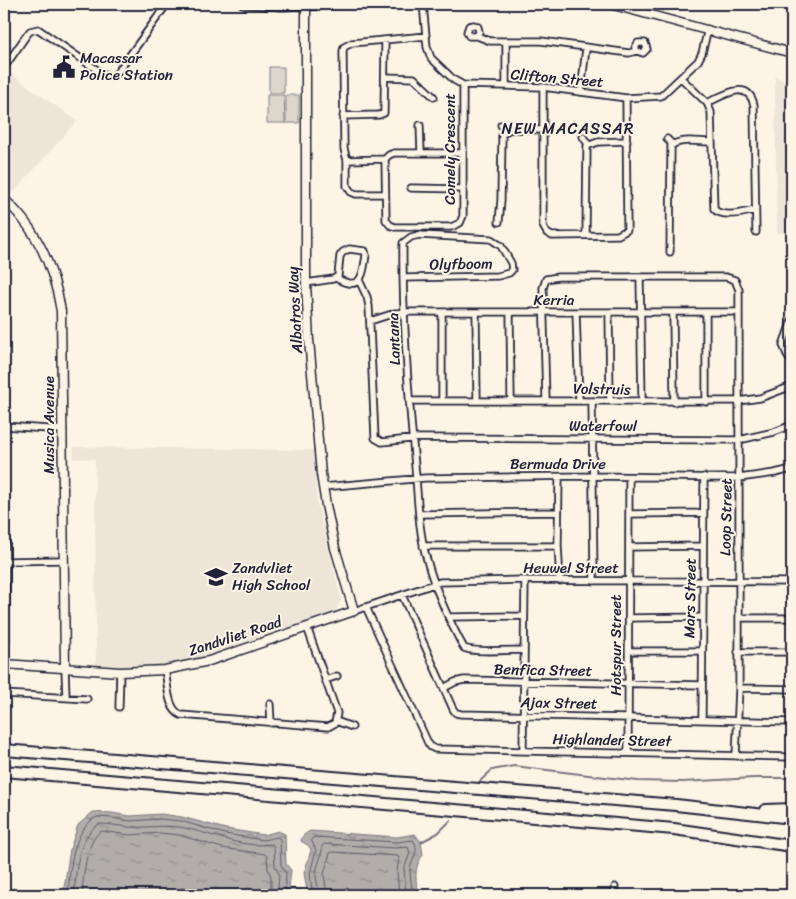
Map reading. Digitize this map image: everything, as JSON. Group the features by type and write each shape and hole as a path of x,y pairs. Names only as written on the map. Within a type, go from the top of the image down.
{"highway":[{"path":"4,750 676,805 792,818"},
{"path":"4,770 674,829 792,846"},
{"path":"727,811 792,809"},
{"path":"693,832 792,840"}],"street":[{"path":"4,68 26,36 35,29 41,30 106,76 111,77 117,73 167,4"},
{"path":"242,4 281,7 335,4"},
{"path":"423,4 428,51 431,58 454,80 463,85"},
{"path":"610,4 629,6 792,53"},
{"name":"Albatros Way","path":"306,5 306,283 311,359 323,487 332,536 354,611"},
{"name":"Clifton Street","path":"463,85 543,87 626,98 661,96 682,78 700,57 708,29"},
{"path":"385,194 354,194 347,186 343,116 344,47 352,43 426,36"},
{"path":"476,36 483,40 541,41 629,53 637,52"},
{"path":"343,116 383,114 385,110 385,40"},
{"path":"506,40 506,85"},
{"path":"581,91 586,48"},
{"path":"385,77 414,78 434,97"},
{"path":"682,78 707,103 712,115 711,142 714,209 722,214 743,213 755,210"},
{"name":"Comely Crescent","path":"385,160 386,220 390,225 395,227 451,227 462,220 463,85"},
{"path":"543,87 544,228 552,236 618,235 624,233 627,229 626,98"},
{"path":"707,103 738,90 747,92 752,99 754,105 756,232"},
{"path":"420,125 421,152"},
{"path":"501,125 506,130"},
{"path":"499,222 501,138 506,130 542,130"},
{"path":"583,137 588,144"},
{"path":"667,139 672,144"},
{"path":"588,144 626,141"},
{"path":"672,144 711,142"},
{"path":"586,235 586,151 588,144"},
{"path":"670,252 674,234 670,149 672,144"},
{"path":"347,160 385,160 394,153 462,153"},
{"path":"412,188 462,189"},
{"name":"Musica Avenue","path":"4,198 29,226 43,250 59,296 62,322 65,668"},
{"path":"501,200 508,200"},
{"name":"Olyfboom","path":"404,278 498,276 509,273 512,270 511,263 501,246 490,239 419,236 406,240"},
{"name":"Lantana","path":"406,240 403,243 409,401 423,546 434,584 464,648 467,650 524,650"},
{"path":"306,283 336,278 346,282 359,280 362,277 365,251 349,249 343,252 340,256 340,273 336,278"},
{"path":"546,400 543,288 546,279 558,277 640,277 642,402"},
{"name":"Loop Street","path":"640,277 726,277 735,280 738,290 740,478 738,581 739,688 736,756"},
{"path":"359,280 367,297 370,321"},
{"name":"Kerria","path":"370,321 395,313 405,312 739,312"},
{"path":"442,312 442,401"},
{"path":"476,312 477,401"},
{"path":"510,312 511,400"},
{"path":"576,312 579,401"},
{"path":"609,312 610,401"},
{"path":"673,312 674,402"},
{"path":"706,312 706,402"},
{"path":"792,320 783,346 792,361"},
{"name":"Waterfowl","path":"370,321 375,438 382,442 412,439 739,440 774,432 792,425"},
{"path":"4,337 4,359"},
{"name":"Volstruis","path":"409,401 739,401 760,398 792,386"},
{"path":"592,401 594,581"},
{"path":"4,426 63,430"},
{"name":"Bermuda Drive","path":"323,487 416,478 593,476 740,478 792,469"},
{"path":"559,477 558,546 560,581"},
{"name":"Hotspur Street","path":"628,477 628,753"},
{"name":"Mars Street","path":"702,720 704,477"},
{"path":"4,489 6,561 6,640 4,645"},
{"path":"420,514 558,512"},
{"path":"629,514 703,513"},
{"path":"423,546 558,546"},
{"path":"629,547 703,546"},
{"path":"6,561 64,560"},
{"name":"Heuwel Street","path":"354,611 434,584 477,580 792,582"},
{"path":"522,751 525,580"},
{"name":"Ajax Street","path":"402,595 456,713 792,722"},
{"name":"Highlander Street","path":"366,607 431,747 435,749 792,756"},
{"name":"Zandvliet Road","path":"4,664 120,672 165,670 209,661 354,611"},
{"path":"450,616 524,616"},
{"path":"629,618 703,617"},
{"path":"739,618 792,618"},
{"path":"165,670 171,704 176,713 181,716 325,727 332,725 336,721 337,713 307,628"},
{"path":"629,651 702,651"},
{"path":"738,652 792,652"},
{"path":"65,668 66,698"},
{"path":"118,707 120,672"},
{"path":"325,680 337,676"},
{"name":"Benfica Street","path":"444,688 464,680 523,683 702,685"},
{"path":"739,688 792,690"},
{"path":"4,694 87,699"},
{"path":"270,704 271,723"},
{"path":"336,721 352,727"},
{"path":"615,887 615,895"}],"shaded area":[{"path":"269,67 284,67 284,93 269,93"},
{"path":"7,71 77,121 13,193 4,181 4,75"},
{"path":"775,77 792,82 792,233 777,233"},
{"path":"267,95 284,95 285,123 267,123"},
{"path":"286,95 299,95 299,123 286,123"},
{"name":"Zandvliet High School","path":"74,447 314,450 317,503 341,599 336,611 189,661 147,668 96,665 95,459 73,459"}],"water":[{"path":"93,812 130,816 161,814 182,817 226,829 264,835 278,831 285,834 286,864 291,870 289,888 307,891 304,873 311,850 309,846 301,841 303,836 310,831 397,837 415,834 421,842 423,855 416,869 418,895 63,895 70,849 78,825"}],"waterway":[{"path":"479,782 492,770 514,766 638,781 683,782 792,778"},
{"path":"421,842 438,833 451,820"}],"place":[{"name":"Macassar Police Station","path":"64,67"},
{"name":"Zandvliet High School","path":"216,577"}],"district":[{"name":"NEW MACASSAR","path":"568,128"}]}
